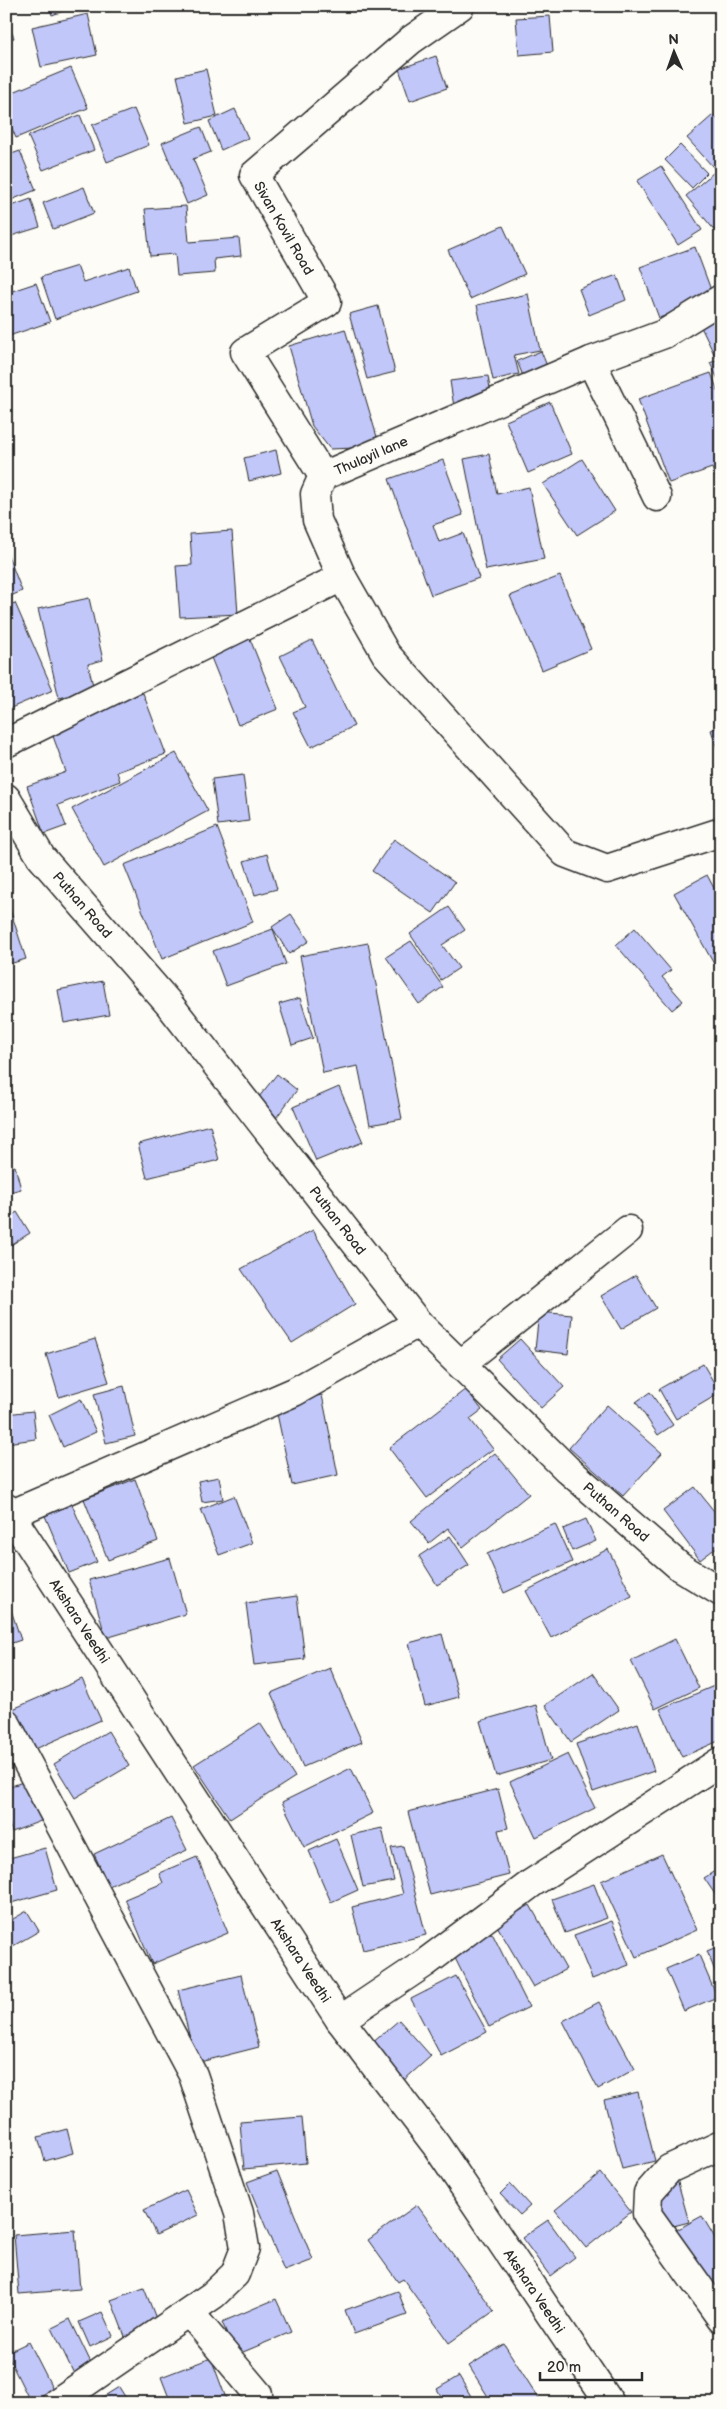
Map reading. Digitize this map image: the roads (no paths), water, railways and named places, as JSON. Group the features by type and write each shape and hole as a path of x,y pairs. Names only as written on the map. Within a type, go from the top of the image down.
{"street":[{"name":"Sivan Kovil Road","path":"323,476 245,352 327,302 254,175 412,40 456,8"},
{"name":"Thulayil lane","path":"721,299 664,334 591,361 323,476 315,494 317,520 342,577 386,654 565,853 607,869 721,832"},
{"path":"591,361 657,497"},
{"path":"6,743 342,577"},
{"name":"Puthan Road","path":"6,798 41,857 169,1004 418,1323 567,1469 680,1567 721,1592"},
{"path":"461,1364 628,1230"},
{"path":"9,1511 294,1392 418,1323"},
{"name":"Akshara Veedhi","path":"9,1511 340,2020 436,2145 610,2403"},
{"path":"6,1724 193,2075 239,2213 245,2248 235,2274 213,2295 190,2313 56,2403"},
{"path":"340,2020 425,1963 532,1883 721,1761"},
{"path":"721,2145 669,2169 648,2193 647,2214 721,2318"},
{"path":"190,2313 255,2400"}]}
